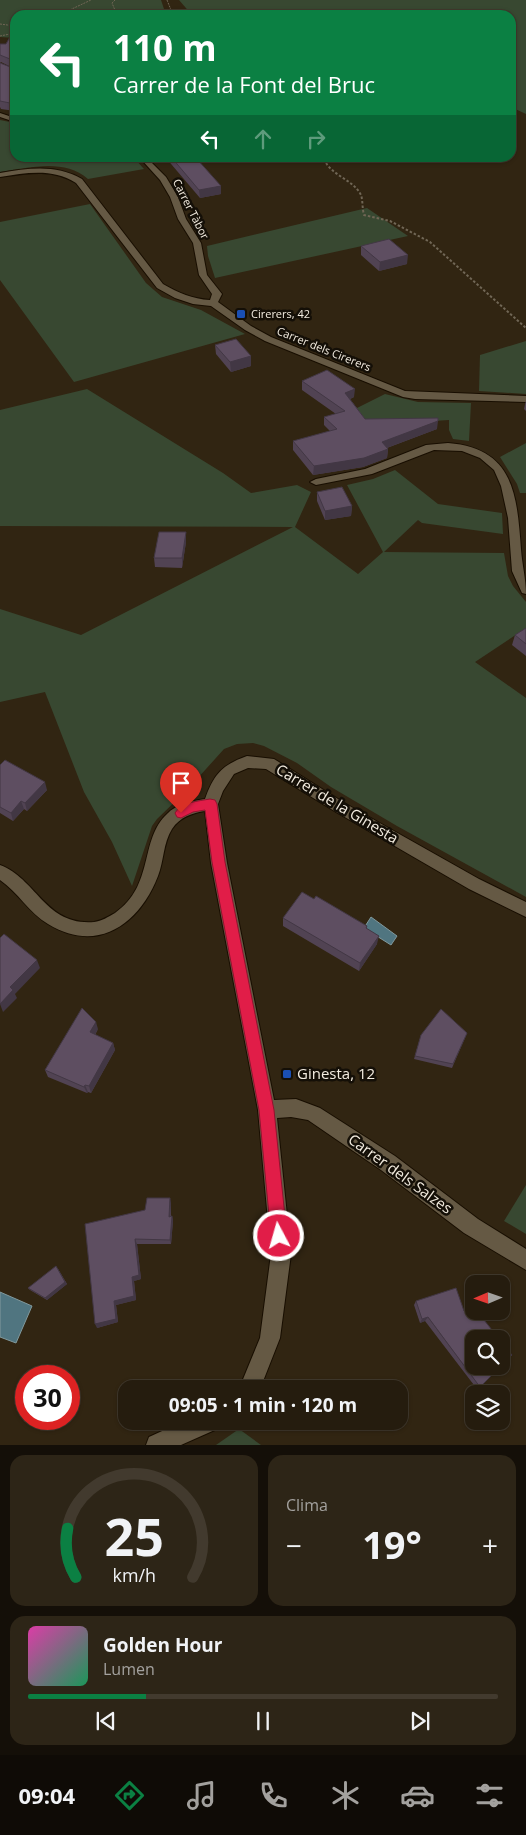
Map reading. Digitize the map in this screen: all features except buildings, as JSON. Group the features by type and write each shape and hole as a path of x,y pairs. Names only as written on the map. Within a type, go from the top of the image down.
{"street":[{"name":"Carrer Tàbor","path":"146,162 170,189 182,219 197,243 203,275 217,294 213,303"},
{"name":"Carrer dels Cirerers","path":"0,175 40,170 56,170 70,174 80,181 160,286 178,296 196,302 213,303 268,340 394,391 415,396 526,399"},
{"path":"316,482 374,470 435,447 457,447 482,454 495,466 508,489 513,509 515,549 519,577 526,590"},
{"name":"Carrer de la Ginesta","path":"210,804 216,789 229,770 247,762 269,763 341,808 465,880 526,910"},
{"path":"0,872 54,919 71,927 91,930 110,925 125,916 146,888 161,836 172,818 190,808 210,804 219,862 267,1110 281,1254 270,1338 253,1380"},
{"name":"Carrer dels Salzes","path":"267,1110 289,1106 314,1114 388,1163 471,1226 526,1260"},
{"path":"157,1445 190,1430"}],"path":[{"path":"70,10 91,0"},
{"path":"325,162 329,168 347,180 356,190 362,199 364,215 390,221 430,242 526,328"}],"green space":[{"path":"0,0 161,0 164,10 10,10 10,38 0,37"},
{"path":"179,0 526,0 526,114 516,109 516,10 188,10"},
{"path":"0,120 10,122 10,162 138,162 144,169 88,179 68,168 46,166 0,172"},
{"path":"90,204 146,283 162,297 201,310 245,334 74,382 0,280 0,222"},
{"path":"367,208 408,236 215,278 207,246"},
{"path":"526,341 526,394 479,391 480,355"},
{"path":"87,389 223,473 251,493 297,485 311,492 295,527 358,574 383,552 347,485 373,479 395,470 438,504 502,513 503,534 422,523 418,520 384,552 504,553 508,576 513,586 526,602 526,628 475,662 526,698 526,897 397,826 331,787 297,763 264,746 253,743 237,744 224,749 188,789 157,819 152,826 132,886 112,842 84,792 45,692 0,702 0,609 81,635 293,527 0,526 0,410"},
{"path":"385,394 418,402 471,403 469,441 453,439 449,430 449,420 385,424 335,419"},
{"path":"526,443 526,493 520,493 517,484 500,457"},
{"path":"526,1185 526,1234 504,1221"},
{"path":"240,1430 261,1445 216,1445"}],"water":[{"path":"371,917 397,936 391,945 364,928"},
{"path":"0,1292 32,1306 16,1343 0,1337"}],"place":[{"name":"Cirerers, 42","path":"241,314"},
{"name":"Ginesta, 12","path":"287,1074"}],"route":[{"path":"181,813 190,808 210,804 219,862 267,1110 279,1236"}]}
